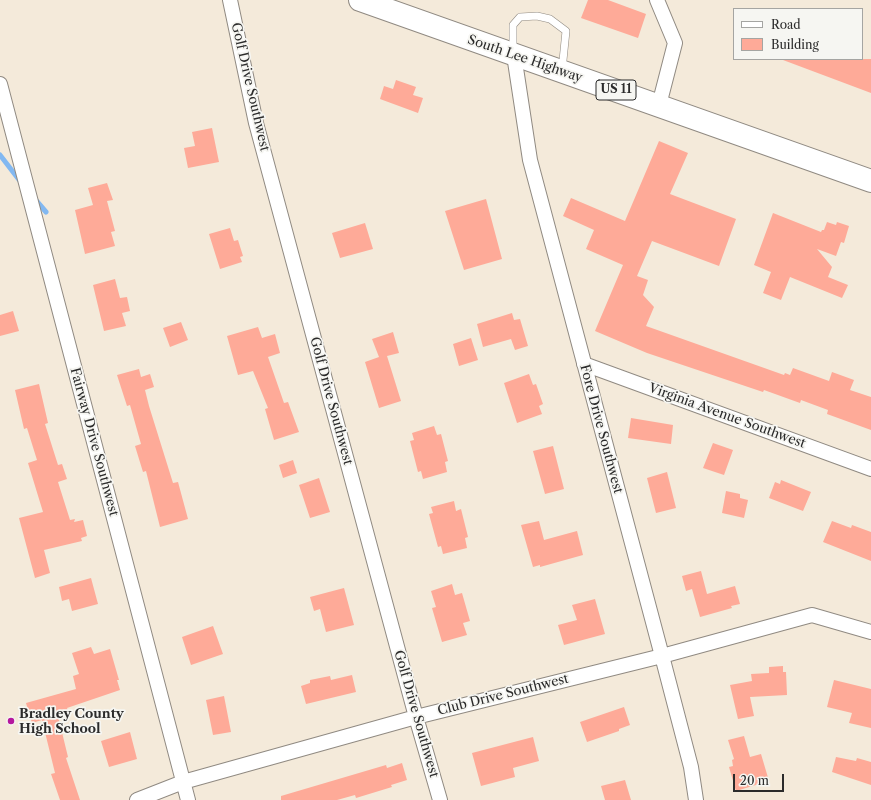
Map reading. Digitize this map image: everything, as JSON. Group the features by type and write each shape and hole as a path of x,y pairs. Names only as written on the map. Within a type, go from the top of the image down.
{"main road":[{"name":"South Lee Highway","path":"360,0 871,181"}],"street":[{"name":"Golf Drive Southwest","path":"230,0 256,123 416,717 440,800"},
{"path":"657,0 675,43 659,106"},
{"name":"Fore Drive Southwest","path":"514,55 530,160 691,767 696,800"},
{"name":"Fairway Drive Southwest","path":"0,84 188,800"},
{"name":"Virginia Avenue Southwest","path":"584,364 871,468"},
{"name":"Club Drive Southwest","path":"137,800 183,782 416,717 662,656 812,615 871,632"}],"lane":[{"path":"514,55 513,25 516,21 520,17 537,16 550,19 566,31 562,72"}],"building":[{"path":"588,0 608,0 646,14 638,38 581,18"},
{"path":"871,59 871,93 783,60"},
{"path":"396,80 416,87 413,95 423,98 418,113 380,99 384,86 393,89"},
{"path":"212,128 219,162 188,168 184,148 195,146 192,132"},
{"path":"659,141 688,153 670,194 736,219 719,266 652,241 637,276 648,280 643,295 654,307 646,326 784,375 785,373 790,375 793,368 829,381 832,372 854,380 850,390 871,397 871,430 827,414 828,410 801,400 800,403 764,390 763,392 757,390 647,353 595,331 623,265 586,249 594,230 563,216 571,198 625,221"},
{"path":"107,183 113,200 107,201 115,231 111,232 115,246 85,254 75,210 93,205 88,188"},
{"path":"486,199 502,259 464,270 445,211"},
{"path":"773,213 821,232 824,230 827,222 836,225 837,222 849,226 844,243 841,242 836,256 817,249 832,267 828,277 848,285 842,298 790,277 781,300 763,293 771,272 754,265"},
{"path":"365,223 373,249 340,258 332,233"},
{"path":"230,228 234,241 238,240 243,256 240,257 242,262 220,269 209,234"},
{"path":"115,279 120,298 127,297 130,311 122,313 126,326 104,331 93,285"},
{"path":"13,311 19,331 0,336 0,315"},
{"path":"512,313 514,320 520,319 528,346 515,350 511,339 483,347 477,324"},
{"path":"181,322 188,340 170,347 163,328"},
{"path":"258,327 262,338 275,334 280,353 268,357 284,403 288,402 299,432 274,440 265,409 268,408 253,371 238,375 227,336"},
{"path":"393,332 399,353 387,356 401,401 379,408 365,362 379,357 372,339"},
{"path":"471,338 478,360 459,366 453,344"},
{"path":"139,369 141,377 150,374 154,387 145,390 149,406 173,483 178,482 188,519 160,527 146,471 143,472 135,446 141,444 130,405 127,406 117,375"},
{"path":"529,374 533,385 536,384 543,404 539,406 542,414 517,423 504,383"},
{"path":"39,384 48,423 45,424 58,465 62,464 67,479 58,482 70,520 75,519 74,522 83,520 87,536 81,538 82,541 44,550 50,573 35,578 19,518 43,512 28,463 37,460 27,428 24,429 15,390"},
{"path":"631,418 673,425 671,444 628,438"},
{"path":"434,426 437,435 441,434 448,461 445,462 447,472 423,479 421,471 418,472 410,441 414,440 412,433"},
{"path":"713,443 733,450 724,475 703,468"},
{"path":"553,446 564,489 545,494 533,451"},
{"path":"293,460 297,473 283,478 279,465"},
{"path":"667,472 676,508 656,513 647,478"},
{"path":"319,478 330,512 310,518 299,485"},
{"path":"781,480 811,492 803,511 769,498 775,482 780,484"},
{"path":"726,491 740,494 740,498 748,500 744,518 722,513"},
{"path":"454,501 456,511 461,509 468,537 465,538 467,548 443,554 441,546 438,547 429,514 433,513 431,507"},
{"path":"539,521 544,540 577,531 583,555 540,567 540,565 533,567 521,525"},
{"path":"832,521 851,528 852,525 871,532 871,561 823,542"},
{"path":"701,571 707,594 735,586 740,604 731,606 732,608 700,617 692,589 686,591 682,576"},
{"path":"91,578 98,604 72,611 69,599 62,601 59,587"},
{"path":"452,584 455,595 462,593 470,621 463,623 467,635 442,642 432,608 436,607 431,591"},
{"path":"344,588 354,625 326,632 320,609 314,611 310,597"},
{"path":"595,599 605,634 564,645 558,625 577,620 572,605"},
{"path":"213,626 223,654 191,665 182,637"},
{"path":"91,647 94,654 110,649 119,680 117,680 120,690 67,708 69,713 58,716 68,757 66,758 80,800 60,800 51,774 55,773 42,720 32,723 26,703 76,689 73,676 79,674 72,653"},
{"path":"783,666 783,672 786,672 787,695 750,697 754,716 738,719 730,685 752,681 751,674 769,673 769,667"},
{"path":"352,675 356,692 306,704 301,686 310,683 310,680 330,676 331,680"},
{"path":"834,680 871,689 871,728 849,723 852,713 827,707"},
{"path":"224,696 231,732 213,735 206,700"},
{"path":"624,707 630,725 619,729 619,731 587,742 580,722"},
{"path":"130,732 137,759 109,767 101,741"},
{"path":"744,736 750,757 761,754 769,781 736,791 729,767 733,766 732,760 734,759 728,740"},
{"path":"533,737 539,761 513,768 515,777 481,786 472,753"},
{"path":"836,757 856,761 857,758 871,762 871,785 832,772"},
{"path":"402,763 407,780 391,785 392,787 356,798 355,795 337,800 281,800 281,796 386,765 387,768"},
{"path":"625,780 631,800 605,800 601,786"}],"waterway":[{"path":"0,155 20,181"},
{"path":"34,198 46,212"}],"place":[{"name":"Bradley County High School","path":"11,721"}]}
